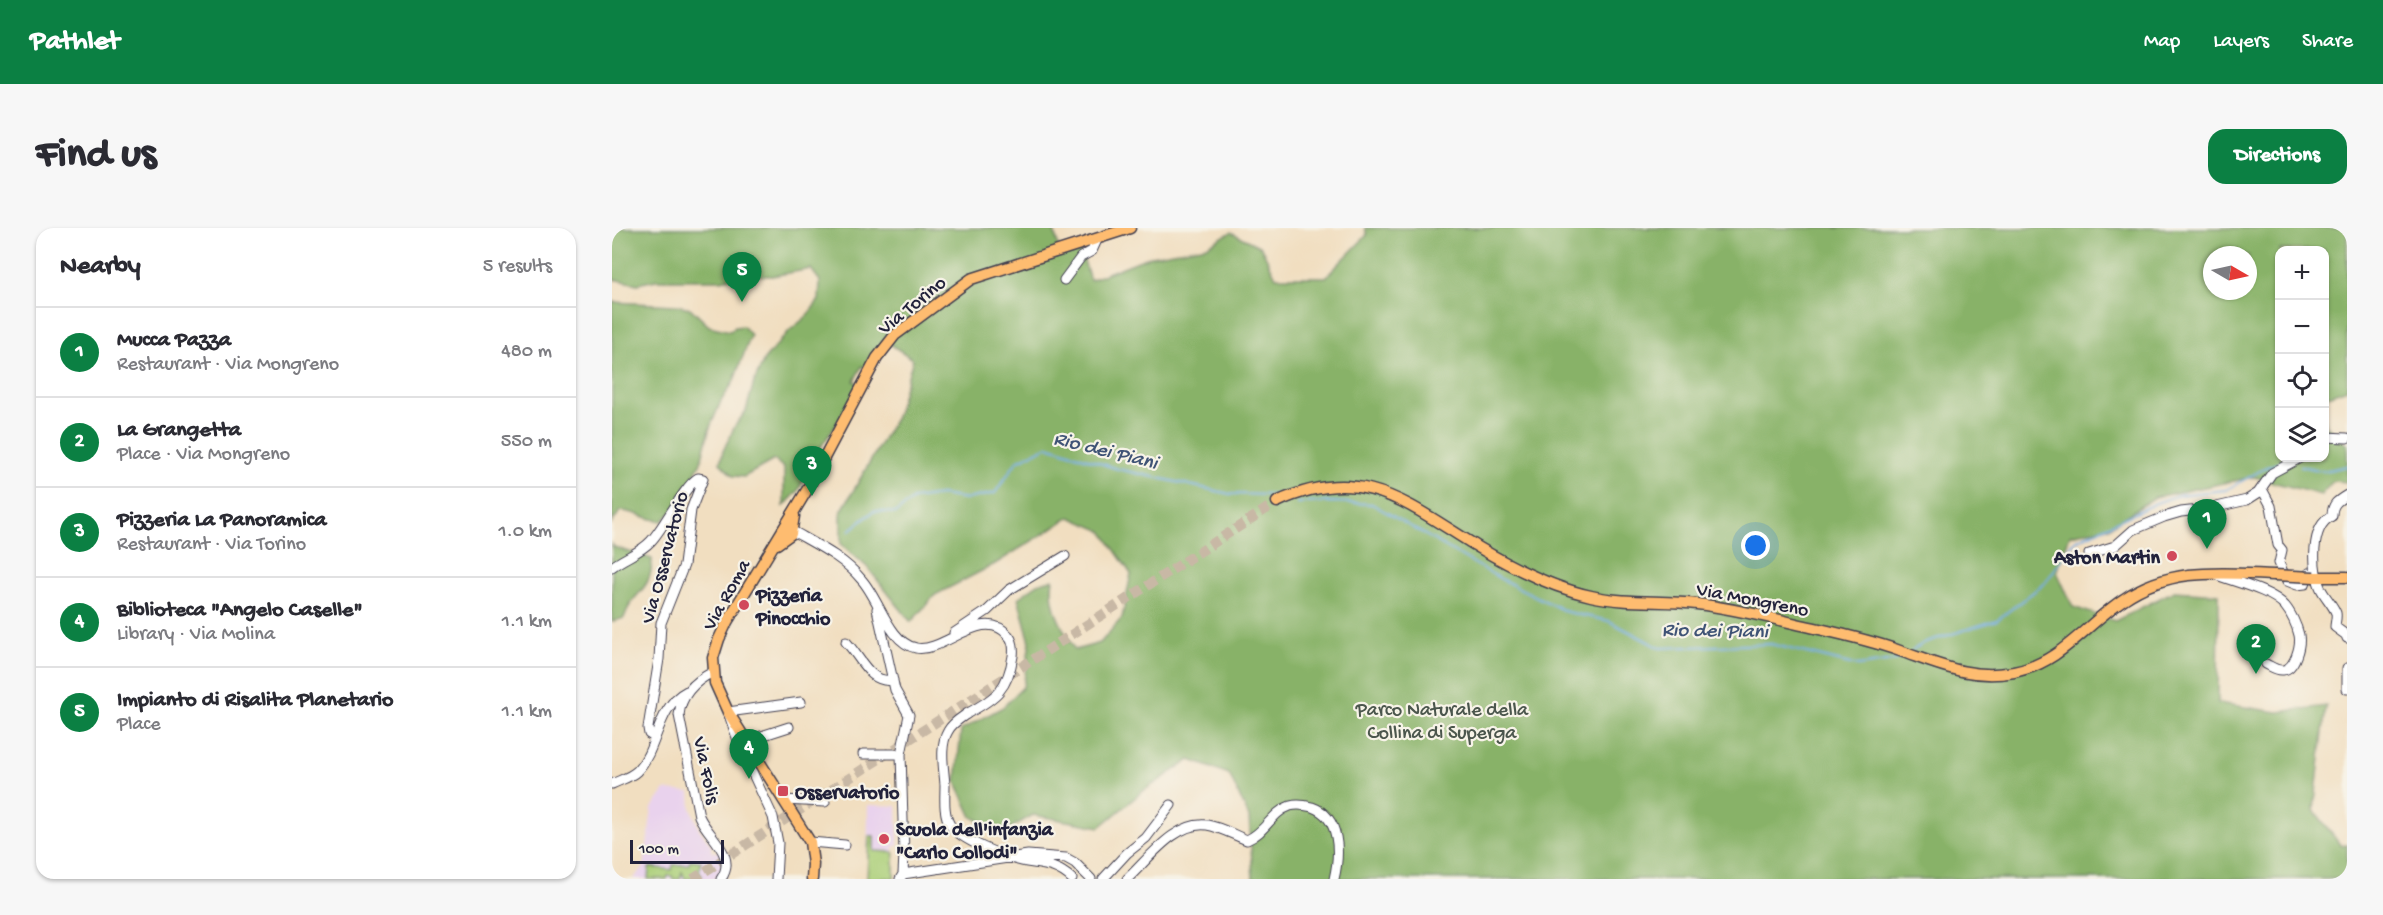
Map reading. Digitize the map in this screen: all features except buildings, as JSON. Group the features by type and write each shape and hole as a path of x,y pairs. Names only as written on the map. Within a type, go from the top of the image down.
{"main road":[{"name":"Via Torino","path":"786,531 797,506 877,358 895,335 971,279 1130,228"},
{"name":"Via Mongreno","path":"1277,502 1303,491 1326,486 1345,485 1374,489 1399,500 1526,573 1573,591 1621,600 1699,604 1762,616 1874,642 1963,673 1993,675 2027,669 2057,654 2108,611 2139,590 2177,576 2315,574 2347,577"},
{"name":"Via Roma","path":"786,531 769,553 718,639 713,658 713,672 715,683 728,712 810,842 813,864 812,879"}],"street":[{"path":"1064,280 1081,257 1092,251 1097,240"},
{"path":"2329,437 2347,438"},
{"path":"2089,554 2115,546 2133,530 2158,519 2181,512 2247,500 2262,489 2272,473 2293,462"},
{"name":"Via Osservatorio","path":"612,567 650,543 692,482 700,477 703,479 691,510 684,565 661,623 659,659 648,732 654,737"},
{"path":"2262,489 2271,506 2278,545 2282,550 2279,563 2287,581 2297,585 2305,584 2310,568 2336,614 2335,627 2347,638"},
{"path":"2315,574 2320,529 2327,518 2332,516 2335,503 2347,495"},
{"path":"786,531 817,545 857,575 874,598 896,636 905,645 918,649 989,625 1003,628 1012,639 1013,652 1006,683 991,701 958,719 947,732 943,749 945,816 959,835 1006,857 1056,867 1072,879"},
{"path":"950,638 968,622 987,611 1009,590 1065,556"},
{"name":"Via Mongreno","path":"2214,574 2279,600 2291,615 2300,642 2295,660 2289,669 2285,670 2266,664"},
{"path":"874,598 893,680 909,715 901,754 904,821 902,877 1006,857 1028,855 1066,858 1075,863 1091,879"},
{"path":"846,642 875,679 893,680"},
{"path":"2347,668 2347,689"},
{"path":"612,784 637,771 645,760 662,718 674,702 713,672"},
{"name":"Via Folis","path":"689,690 680,707 680,722 699,816 704,828 720,846 728,861 721,879"},
{"path":"776,879 777,854 773,817 740,746 728,712 801,702"},
{"path":"746,741 789,727"},
{"path":"863,754 901,754"},
{"path":"783,800 825,802"},
{"path":"1127,879 1172,836 1190,826 1206,825 1246,840 1258,835 1274,817 1288,807 1303,804 1321,810 1331,821 1336,838 1338,862 1334,879"},
{"path":"1103,879 1146,838 1171,805"},
{"path":"810,842 845,845"}],"shaded area":[{"path":"665,790 690,792 691,808 699,829 711,845 711,852 720,852 723,866 714,879 703,879 702,877 699,879 633,879 644,867 652,808"},
{"name":"Scuola dell'infanzia \"Carlo Collodi\"","path":"868,805 897,806 898,846 894,846 895,876 893,879 867,879"}],"green space":[{"name":"Parco Naturale della Collina di Superga","path":"612,228 1064,228 1054,231 1061,256 1081,251 1090,280 1151,256 1207,246 1231,232 1261,247 1276,277 1326,277 1367,235 1365,228 2347,228 2347,389 2329,396 2329,246 2275,246 2275,462 2329,462 2329,428 2347,445 2347,482 2333,481 2321,495 2254,477 2155,497 2109,527 2070,535 2057,572 2073,607 2115,621 2174,591 2219,594 2218,703 2278,712 2326,706 2314,810 2341,846 2347,845 2347,879 1253,879 1249,817 1229,774 1190,760 1143,791 1100,827 1033,815 1002,833 972,817 956,782 961,730 1003,707 1023,687 1030,642 1018,598 1038,584 1053,579 1054,607 1075,650 1100,643 1122,618 1131,574 1102,531 1070,517 995,564 935,595 911,622 867,567 841,544 841,512 896,417 913,359 884,340 866,368 862,366 854,381 859,384 837,424 815,455 798,491 784,506 784,468 774,460 744,477 733,476 720,463 735,426 746,411 754,382 764,360 789,331 806,317 819,300 820,281 811,269 772,276 743,275 721,280 656,280 637,284 612,279"},
{"path":"612,302 676,305 690,308 709,326 730,331 735,327 743,326 751,335 733,383 721,401 709,430 701,462 676,508 662,521 620,511 612,523"},
{"path":"612,544 614,547 652,559 646,585 632,602 624,618 612,622"},
{"path":"869,836 874,836 874,851 894,852 894,878 867,879"},
{"path":"690,860 701,861 699,871 702,876 685,879 682,872 680,879 668,876 667,879 648,879 651,867 672,870 673,865 689,864"}],"waterway":[{"name":"Rio dei Piani","path":"849,531 874,511 896,513 913,499 941,495 967,499 995,493 1017,461 1048,446 1118,469 1230,494 1279,495"},
{"name":"Rio dei Piani","path":"1912,650 1926,642 1997,620 2045,583 2075,541 2156,503 2179,495 2226,490 2267,467 2281,462"},
{"name":"Rio dei Piani","path":"2300,466 2324,471 2347,466"},
{"name":"Rio dei Piani","path":"1297,503 1372,504 1501,579 1567,612 1609,621 1660,648 1771,644 1858,666 1893,661 1902,656"}],"tunnel":[{"path":"693,879 1277,502"}],"place":[{"name":"Impianto di Risalita Planetario","path":"742,302"},
{"name":"Pizzeria La Panoramica","path":"812,496"},
{"name":"Mucca Pazza","path":"2207,549"},
{"name":"Aston Martin","path":"2172,556"},
{"name":"Pizzeria Pinocchio","path":"744,605"},
{"name":"La Grangetta","path":"2256,674"},
{"name":"Biblioteca \"Angelo Caselle\"","path":"749,779"},
{"name":"Osservatorio","path":"783,791"},
{"name":"Scuola dell'infanzia \"Carlo Collodi\"","path":"884,839"}]}
